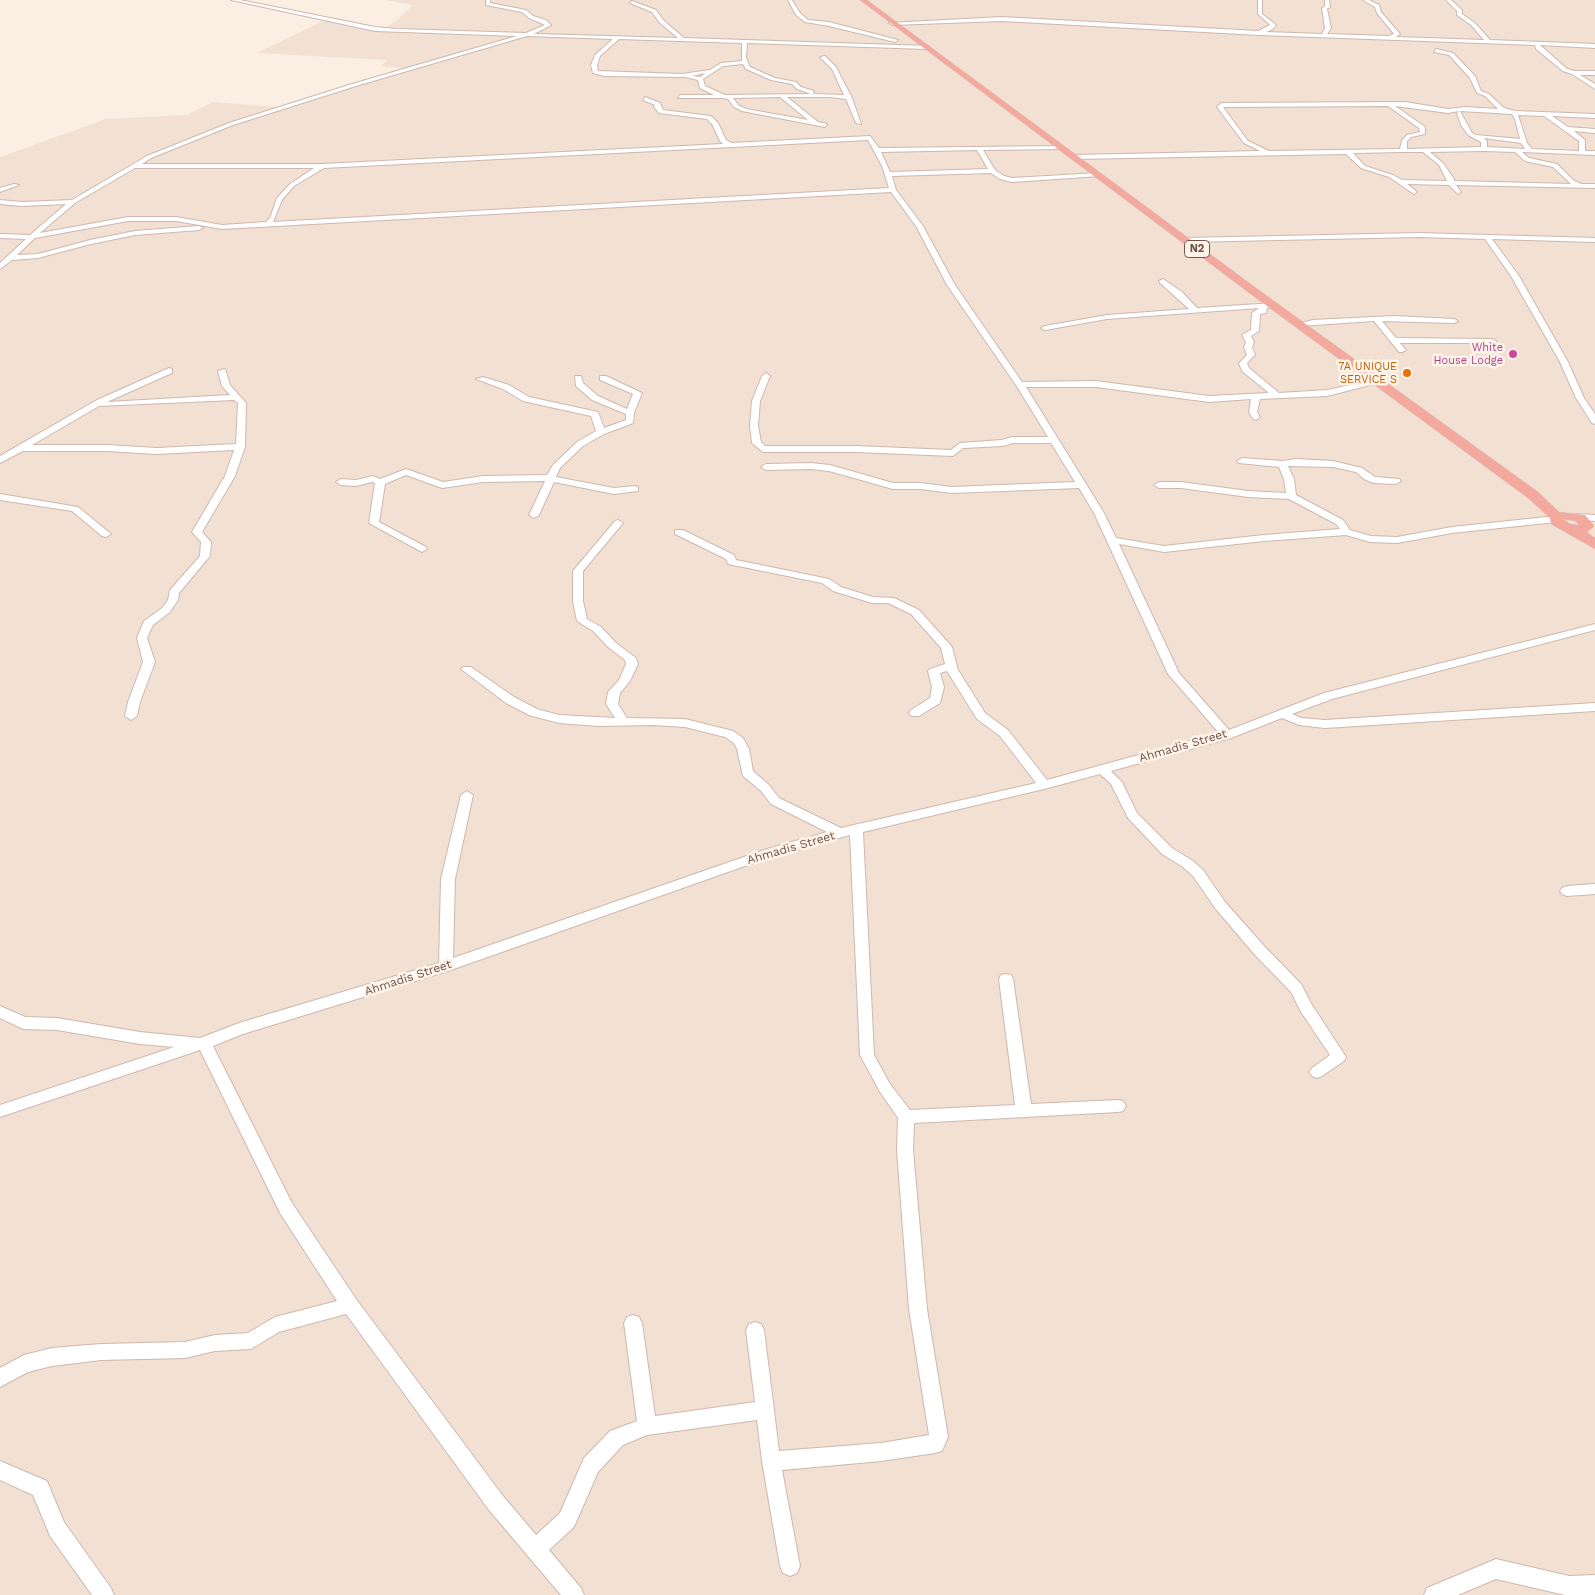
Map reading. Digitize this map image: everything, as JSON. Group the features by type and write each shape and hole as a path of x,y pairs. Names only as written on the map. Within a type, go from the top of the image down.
{"highway":[{"name":"N2","path":"863,0 1061,147 1268,306 1300,324 1533,495 1577,523 1595,546"}],"street":[{"path":"233,0 375,29 528,36 927,47"},
{"path":"0,267 31,237 73,202 134,166 172,147 231,124 354,85 528,36 548,25 544,20 531,18 524,11 488,4 488,0"},
{"path":"790,0 798,14 807,21 894,40 902,46"},
{"path":"1259,33 1272,28 1273,25 1260,14 1260,0"},
{"path":"1324,35 1328,28 1324,8 1328,7 1327,0"},
{"path":"1365,0 1377,6 1381,15 1397,34 1389,38"},
{"path":"1448,0 1460,11 1459,14 1473,24 1488,41"},
{"path":"632,2 654,11 661,21 682,39"},
{"path":"892,23 1002,19 1259,33 1595,46"},
{"path":"618,38 598,55 594,65 595,72 604,74 682,76 700,79"},
{"path":"745,41 744,62 748,68 773,79 794,83 799,88 821,95 850,100"},
{"path":"1537,44 1538,48 1547,54 1546,56 1565,70 1574,73 1595,87"},
{"path":"1436,51 1451,54 1473,77 1478,92 1487,95 1502,108 1512,112 1518,119 1519,128 1529,149"},
{"path":"823,57 834,68 850,100 859,124"},
{"path":"700,79 709,71 721,65 744,62"},
{"path":"682,76 709,71"},
{"path":"1574,73 1595,74"},
{"path":"700,79 702,87 730,98 736,106 744,110 826,125"},
{"path":"680,98 821,95"},
{"path":"782,96 817,124"},
{"path":"645,99 658,104 657,107 661,112 709,117 715,123 723,141 733,146"},
{"path":"1389,104 1422,127 1423,133 1409,136 1404,141 1404,148 1399,152"},
{"path":"1270,154 1246,142 1220,107 1221,105 1389,104 1420,105 1448,111 1465,109 1595,116"},
{"path":"1460,113 1464,125 1470,134 1524,140"},
{"path":"1544,113 1585,140 1583,152"},
{"path":"1567,129 1595,131"},
{"path":"1478,136 1484,141 1484,148"},
{"path":"134,166 322,166 870,138 878,150 893,190 919,226 950,285 1020,385 1099,513 1174,674 1227,735"},
{"path":"878,150 1061,147"},
{"path":"979,148 992,171 1002,178 1012,180 1098,175"},
{"path":"1074,157 1399,152 1484,148 1595,153"},
{"path":"1515,149 1527,160 1555,165 1571,181 1580,186"},
{"path":"1424,150 1441,164 1451,179 1450,182 1458,192"},
{"path":"1583,152 1595,158"},
{"path":"1349,153 1363,166 1376,169 1403,182 1414,192"},
{"path":"268,224 273,218 279,199 292,185 322,166"},
{"path":"888,174 992,171"},
{"path":"1403,182 1595,186"},
{"path":"0,190 16,185"},
{"path":"9,258 38,256 90,242 135,233 893,190"},
{"path":"0,202 73,202"},
{"path":"0,236 31,237 128,218 142,220 176,219 222,227 248,235"},
{"path":"1184,240 1343,236 1595,240"},
{"path":"1487,237 1515,276 1560,355 1580,398 1595,421"},
{"path":"1163,282 1179,294 1195,311"},
{"path":"1045,328 1107,317 1268,306"},
{"path":"1268,306 1263,311 1256,313 1255,331 1246,335 1250,342 1248,347 1251,355 1243,363 1245,369 1276,395"},
{"path":"1300,324 1376,319 1454,321"},
{"path":"1376,319 1402,350"},
{"path":"1393,340 1492,341"},
{"path":"0,460 94,405 169,371"},
{"path":"131,716 134,702 149,662 142,638 148,623 166,610 173,600 174,592 205,556 206,542 197,532 230,476 240,447 242,403 226,386 222,371"},
{"path":"766,376 756,401 754,426 757,443 763,449 856,449 953,453 960,446 1003,443 1012,440 1054,440"},
{"path":"578,378 579,384 595,398 630,412"},
{"path":"534,515 556,467 580,444 601,432 630,421 630,412 638,393 603,378"},
{"path":"480,379 506,387 526,399 595,414 601,432"},
{"path":"1020,385 1096,384 1196,399 1327,393 1378,382"},
{"path":"94,405 236,397"},
{"path":"1256,397 1254,412 1256,417"},
{"path":"20,448 97,448 157,451 240,447"},
{"path":"1242,461 1253,464 1296,462 1333,464 1360,470 1373,480 1396,481"},
{"path":"1283,464 1291,496"},
{"path":"766,467 821,467 893,486 920,486 952,490 1082,485"},
{"path":"340,482 356,483 373,479 380,482 406,472 442,485 483,479 541,477 614,491 634,489"},
{"path":"380,482 374,523 422,549"},
{"path":"1159,485 1181,485 1248,494 1291,496 1340,522 1346,532"},
{"path":"0,497 75,509 106,534"},
{"path":"618,523 578,571 578,601 582,621 597,629 612,645 630,658 632,664 624,681 614,692 612,704 623,721"},
{"path":"1111,540 1164,549 1264,538 1346,532 1370,539 1397,540 1452,530 1530,523 1577,523"},
{"path":"679,532 730,557 732,562 825,581 837,589 872,600 890,600 915,612 946,647 950,666 964,693 981,716 1004,733 1044,785"},
{"name":"Ahmadis Street","path":"0,1111 204,1043 239,1029 446,966 762,855 840,833 1044,785 1227,735 1328,696 1595,628"},
{"path":"915,713 936,700 938,686 934,671 950,666"},
{"path":"466,669 510,700 533,712 559,719 598,722 685,723 729,734 739,741 743,749 747,773 765,788 775,800 840,833"},
{"path":"1282,714 1299,721 1325,724 1595,707"},
{"path":"1102,769 1116,782 1132,815 1167,851 1188,864 1198,873 1220,905 1260,951 1296,988 1306,1008 1339,1057 1317,1072"},
{"path":"446,966 448,879 467,795"},
{"path":"771,1461 881,1452 935,1444 939,1437 918,1308 905,1150 906,1117 885,1088 867,1055 856,846 857,829"},
{"path":"1567,891 1595,890"},
{"path":"1006,979 1024,1111"},
{"path":"0,1012 23,1023 57,1024 140,1038 204,1043 286,1208 350,1304 496,1503 574,1595"},
{"path":"906,1117 1118,1106"},
{"path":"0,1378 24,1364 52,1357 101,1352 185,1350 215,1343 251,1341 275,1325 313,1316 350,1304"},
{"path":"632,1323 647,1426"},
{"path":"755,1330 771,1461 790,1566"},
{"path":"536,1549 567,1520 591,1465 617,1438 647,1426 764,1410"},
{"path":"0,1470 40,1488 57,1529 104,1595"},
{"path":"1434,1595 1496,1569 1570,1586 1595,1585"}],"shaded area":[{"path":"386,0 1595,0 1595,1595 0,1595 0,157 106,119 187,115 213,102 279,107 402,68 381,66 387,60 257,53 323,21 381,31 413,5"}],"place":[{"name":"White House Lodge","path":"1513,354"},
{"name":"7A UNIQUE SERVICE S","path":"1407,373"}]}
